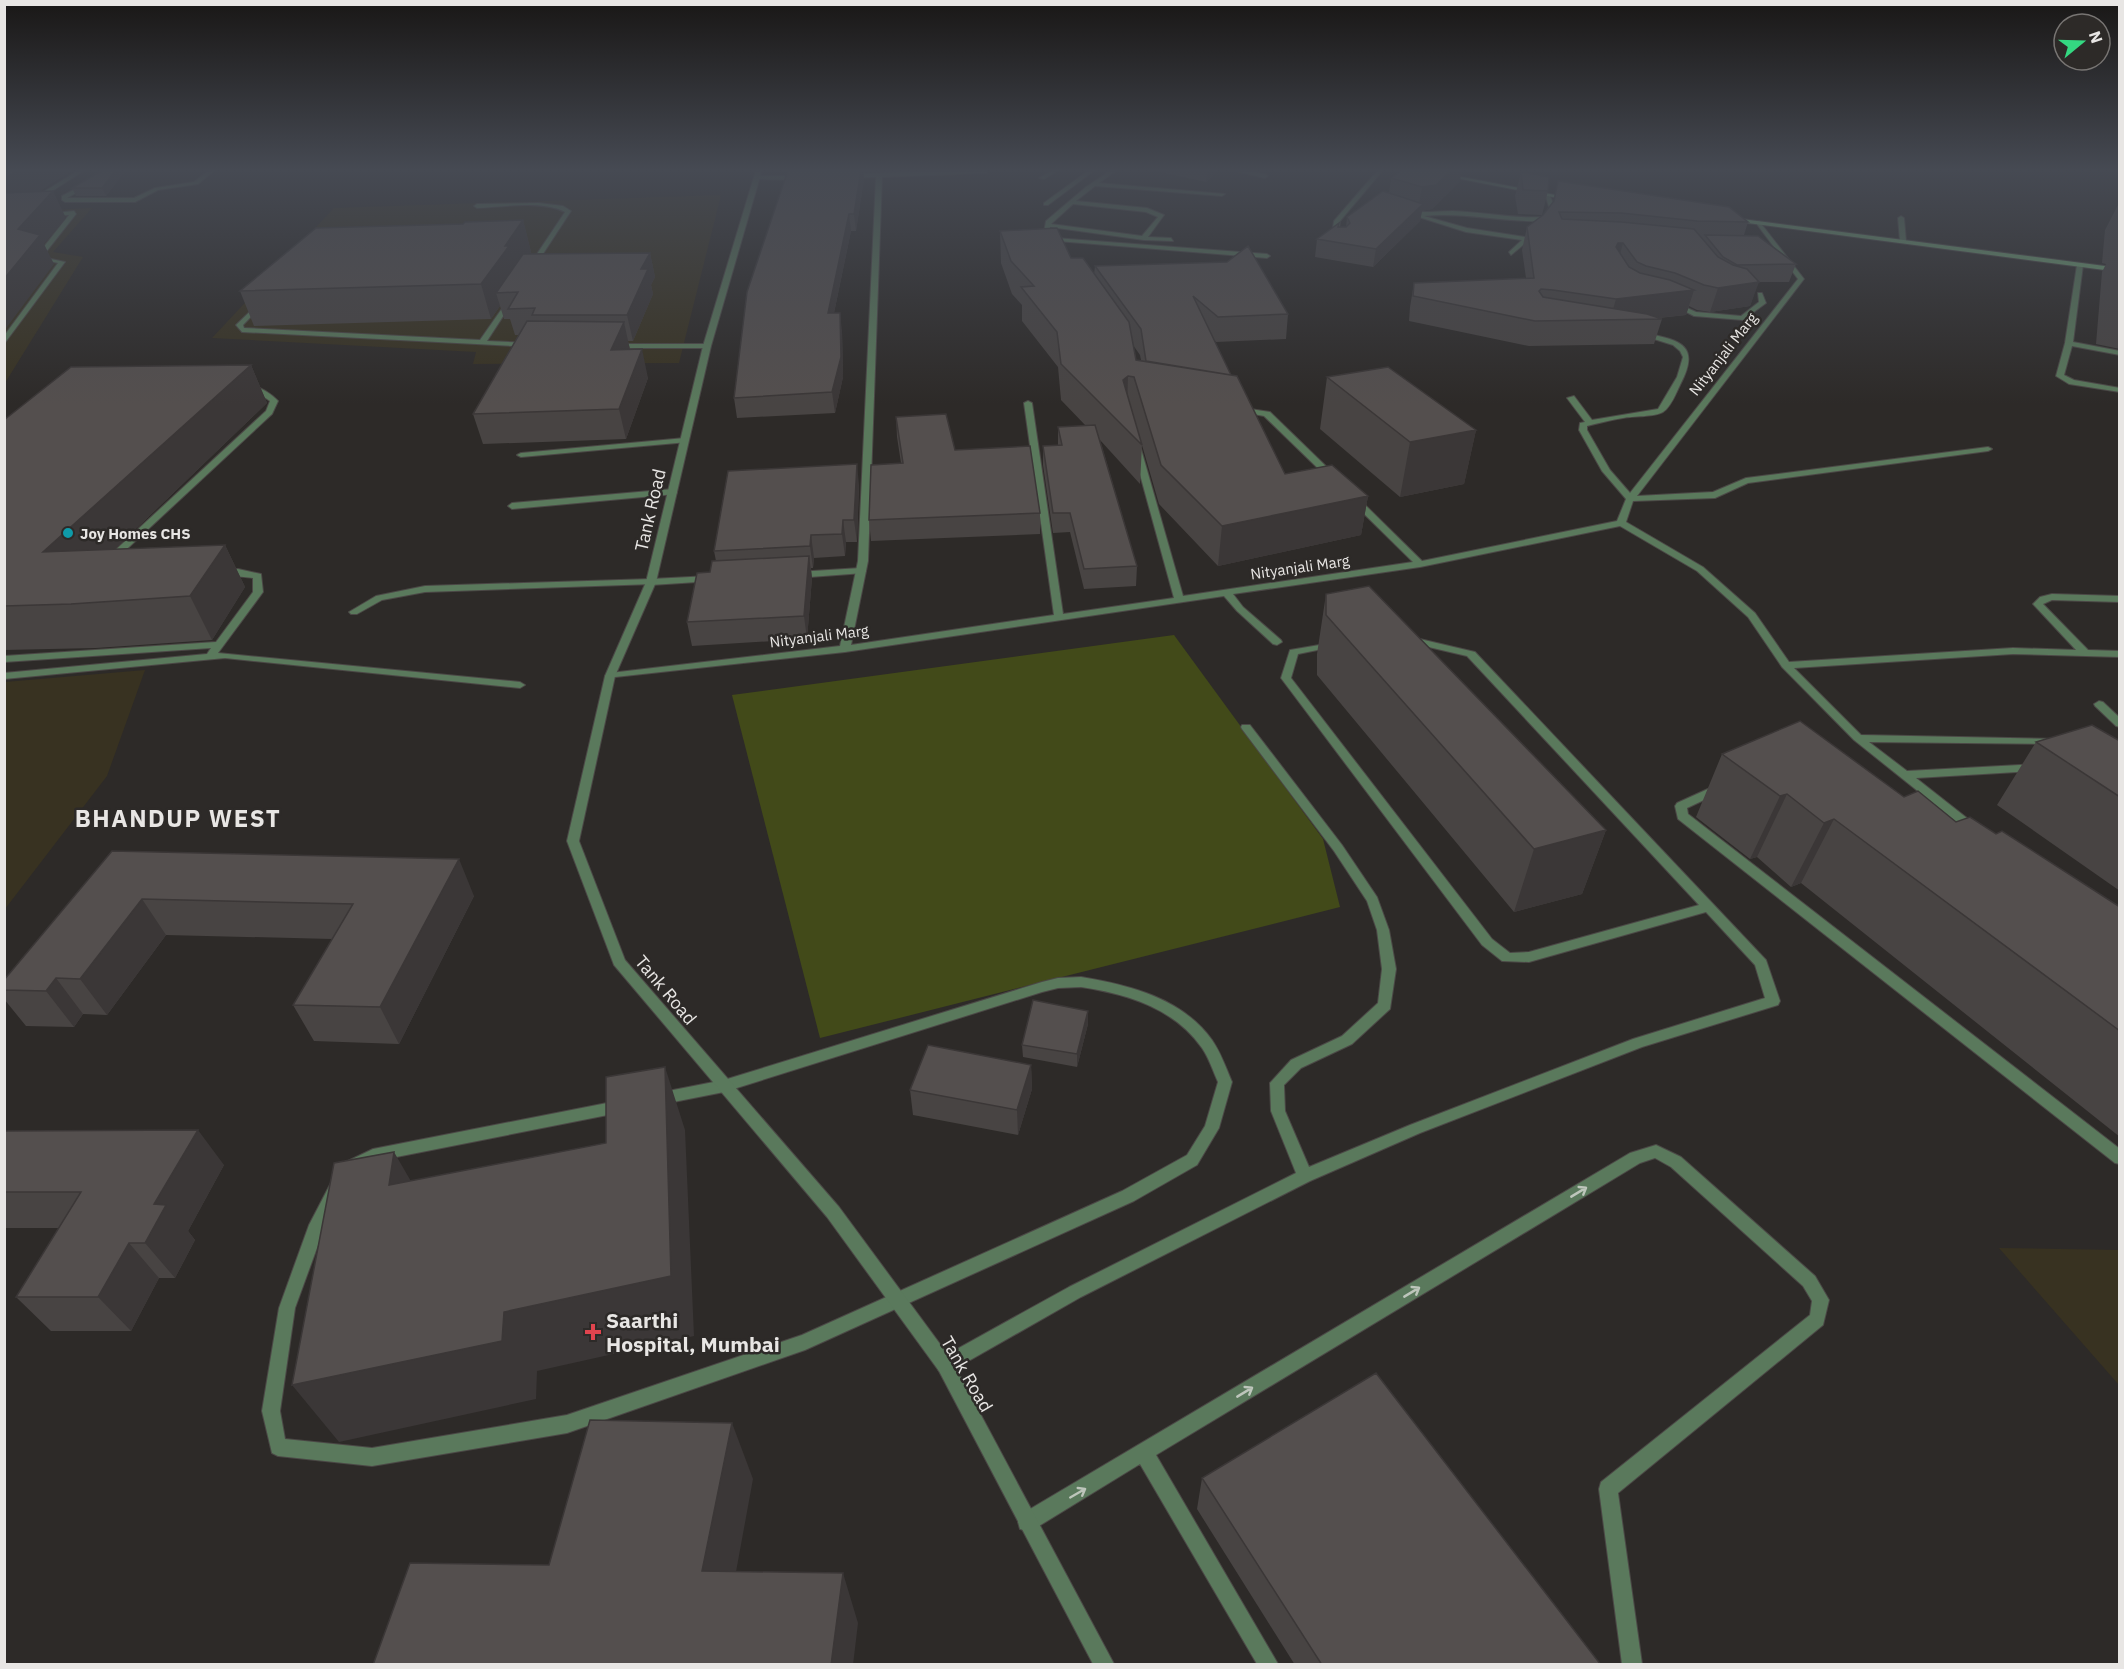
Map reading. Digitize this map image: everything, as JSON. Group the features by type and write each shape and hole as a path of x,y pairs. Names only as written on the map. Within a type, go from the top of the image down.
{"main road":[{"path":"1948,248 2120,270"}],"street":[{"path":"4,342 62,261 38,258 47,248"},
{"path":"525,277 544,248"},
{"name":"Tank Road","path":"736,248 707,346 651,582 610,676 573,841 619,962 833,1212 945,1365 1104,1665"},
{"path":"845,649 861,572 876,248"},
{"path":"1170,248 1267,256"},
{"path":"1511,253 1517,248"},
{"name":"Nityanjali Marg","path":"610,676 845,649 1420,564 1621,523 1630,499 1778,298 1801,279 1774,248"},
{"path":"2080,265 2069,343 2060,376 2072,382 2120,390"},
{"path":"1750,291 1778,298"},
{"path":"270,293 239,325 242,330 537,345"},
{"path":"1665,300 1694,314 1743,318 1763,303 1760,294"},
{"path":"482,343 513,296"},
{"path":"1634,333 1680,346 1686,352 1688,361 1665,406 1660,411 1609,417 1583,425 1582,430 1606,471 1630,499 1715,495 1746,481 1988,448"},
{"path":"2069,343 2120,353"},
{"path":"605,346 707,346"},
{"path":"107,563 269,412 274,401 252,388 238,385"},
{"path":"1571,398 1590,423"},
{"path":"1028,403 1059,617"},
{"path":"1232,408 1268,414 1335,480"},
{"path":"1134,438 1179,599"},
{"path":"521,455 685,440"},
{"path":"512,506 673,492"},
{"path":"1352,497 1420,564"},
{"path":"1621,523 1700,569 1752,615 1786,665 1858,738 1974,834"},
{"path":"210,657 258,592 258,576 238,572 216,573"},
{"path":"779,576 861,572"},
{"path":"354,612 379,598 425,590 721,578"},
{"path":"1227,593 1240,609 1277,642"},
{"path":"2085,653 2038,604 2043,599 2052,597 2120,599"},
{"path":"945,1365 1075,1292 1305,1176 1415,1129 1638,1043 1773,1001 1761,963 1471,654 1412,639 1389,638"},
{"path":"1346,642 1294,652 1286,678 1487,942 1507,958 1529,957 1709,907"},
{"path":"4,659 218,645"},
{"path":"1786,665 2013,651 2120,654"},
{"path":"4,676 225,655 520,685"},
{"path":"2099,704 2120,724"},
{"path":"1246,727 1338,848 1373,900 1383,930 1389,969 1385,1005 1347,1040 1296,1064 1277,1083 1278,1111 1305,1176"},
{"path":"1858,738 2072,741"},
{"path":"1905,775 2051,766"},
{"path":"1729,784 1681,806 1682,816 2120,1158"},
{"path":"1081,982 1116,986 1138,994 1157,1003 1185,1022 1204,1039 1225,1082 1212,1128 1191,1160 1128,1196 805,1342 567,1424 372,1457 278,1447 271,1411 287,1308 317,1225 339,1182 353,1166 373,1155 724,1086 1058,983 1081,982"},
{"path":"1027,1522 1635,1158 1656,1151 1676,1162 1809,1281 1821,1300 1817,1319 1608,1489 1632,1665"},
{"path":"1144,1453 1268,1665"}],"shaded area":[{"path":"5,248 57,248 53,252 83,257 5,383"},
{"path":"297,248 708,248 679,363 473,364 476,352 212,338"},
{"path":"145,670 107,776 5,909 5,682"},
{"path":"1999,1248 2119,1250 2119,1385"}],"green space":[{"path":"1174,635 1323,839 1340,907 820,1038 732,695"}],"building":[{"path":"4,248 29,248 4,279"},
{"path":"292,248 508,248 481,284 240,291"},
{"path":"762,248 842,248 828,313 840,313 841,357 832,392 734,398 747,292"},
{"path":"1006,248 1066,248 1071,258 1083,258 1129,322 1136,360 1237,376 1285,474 1332,465 1368,496 1222,526 1161,465 1134,377 1128,376 1123,380 1142,445 1061,364 1057,332 1021,287 1034,286 1011,261"},
{"path":"1246,248 1249,248 1288,314 1218,317 1193,296 1231,375 1146,361 1141,329 1095,266 1227,262"},
{"path":"1530,248 1617,248 1629,267 1640,273 1670,280 1694,290 1616,299 1553,290 1541,289 1539,291 1543,297 1647,314 1662,319 1535,321 1413,296 1414,283 1534,278"},
{"path":"1627,248 1710,248 1718,257 1747,269 1759,282 1718,288 1637,262"},
{"path":"1716,248 1774,248 1796,264 1737,265 1723,257"},
{"path":"650,253 641,269 648,269 627,315 532,315 535,308 508,309 518,292 496,293 523,254"},
{"path":"527,321 624,322 611,350 642,349 619,409 473,414"},
{"path":"251,365 43,552 225,545 190,596 4,606 4,420 71,367"},
{"path":"1388,367 1476,430 1410,442 1327,377"},
{"path":"946,414 955,450 1030,446 1040,513 869,520 871,465 903,463 896,417"},
{"path":"1095,425 1137,566 1084,569 1070,513 1053,513 1043,446 1062,445 1058,427"},
{"path":"857,464 854,520 843,520 842,534 811,535 810,546 714,551 728,471"},
{"path":"809,556 804,616 687,622 697,573 710,572 712,561"},
{"path":"1369,586 1606,830 1534,849 1326,615 1326,594"},
{"path":"1800,721 1904,797 1918,791 1956,822 1970,817 1996,834 2002,831 2120,907 2120,1031 1834,819 1824,823 1787,794 1780,796 1722,754"},
{"path":"2092,725 2120,741 2120,797 2036,742"},
{"path":"112,851 459,859 380,1007 293,1005 353,904 142,899 80,979 56,978 46,991 4,990 4,980"},
{"path":"1033,1000 1088,1011 1077,1054 1022,1045"},
{"path":"928,1045 1031,1065 1017,1110 910,1090"},
{"path":"665,1067 671,1276 504,1312 502,1341 292,1385 334,1163 394,1152 389,1185 606,1143 606,1077"},
{"path":"198,1130 154,1204 166,1205 145,1243 129,1243 98,1297 16,1297 81,1192 4,1192 4,1131"},
{"path":"1376,1373 1601,1665 1322,1665 1202,1478"},
{"path":"590,1420 732,1423 702,1571 843,1573 831,1665 373,1665 410,1563 549,1565"}],"place":[{"name":"Joy Homes CHS","path":"68,533"},
{"name":"Saarthi Hospital, Mumbai","path":"593,1332"}],"district":[{"name":"BHANDUP WEST","path":"178,818"}]}
